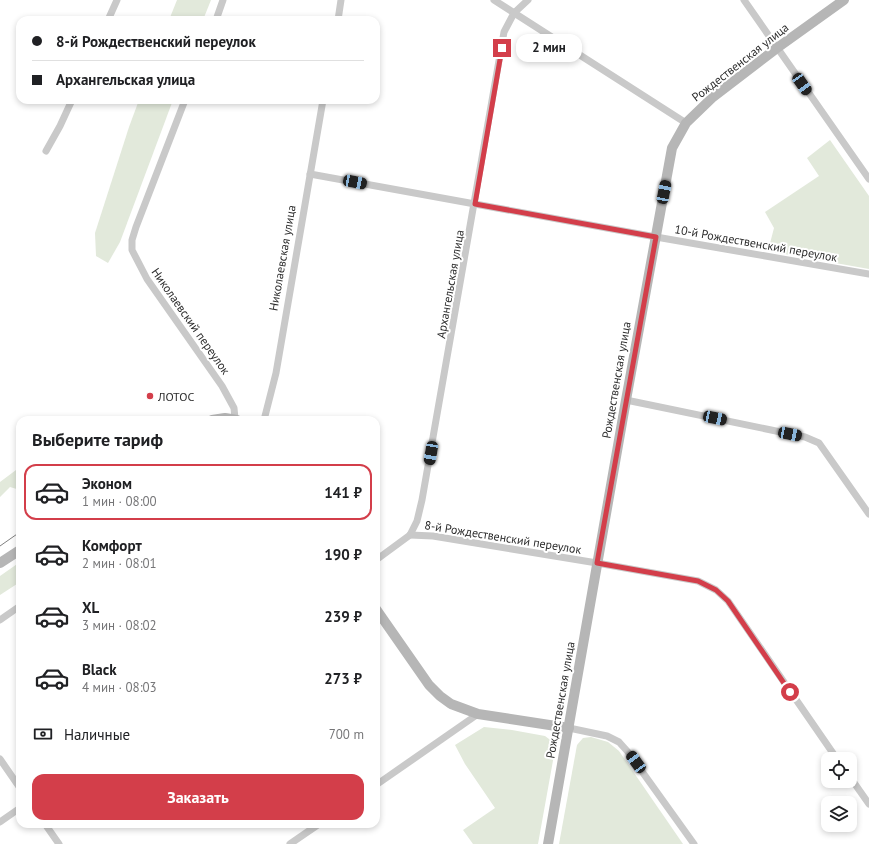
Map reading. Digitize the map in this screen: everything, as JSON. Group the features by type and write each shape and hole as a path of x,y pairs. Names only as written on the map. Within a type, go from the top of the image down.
{"street":[{"path":"110,16 117,0"},
{"path":"217,16 223,0"},
{"path":"339,16 341,0"},
{"path":"494,0 686,123"},
{"name":"Архангельская улица","path":"410,535 422,500 504,32 514,13 528,0"},
{"path":"744,0 869,179"},
{"name":"Рождественская улица","path":"548,844 672,148 686,123 713,97 777,48 844,0"},
{"path":"46,151 70,104"},
{"name":"Николаевский переулок","path":"183,104 136,227 132,240 132,250 147,279 222,386 234,408 235,416"},
{"name":"Николаевская улица","path":"265,416 276,373 322,104"},
{"name":"10-й Рождественский переулок","path":"310,174 869,274"},
{"path":"626,400 805,437 819,443 869,514"},
{"path":"380,557 410,535"},
{"name":"8-й Рождественский переулок","path":"410,535 433,536 698,581 716,590 728,601 832,752"},
{"path":"0,563 16,553"},
{"path":"0,620 16,609"},
{"path":"380,615 429,685 451,704 478,714 569,728 607,736 619,742 628,752 694,844"},
{"path":"380,782 478,714"},
{"path":"0,759 16,782"},
{"path":"857,787 869,804"},
{"path":"0,822 16,811"},
{"path":"48,828 59,844"},
{"path":"290,844 313,828"}],"shaded area":[{"path":"177,0 211,0 205,16 171,16"},
{"path":"138,104 172,104 120,242 108,263 96,256 95,233"},
{"path":"830,140 869,196 869,269 768,251 774,228 765,212 819,176 807,158"},
{"path":"16,470 16,489 10,487 0,497 0,482"},
{"path":"16,565 16,585 0,595 0,576"},
{"path":"484,727 545,736 553,742 554,755 538,844 473,844 463,830 495,808 465,764 455,745"},
{"path":"591,737 608,742 619,751 683,844 559,844 577,745 583,738"}],"tram line":[{"path":"0,546 16,535"}],"place":[{"name":"ЛОТОС","path":"150,396"}],"route":[{"path":"502,48 475,204 656,237 597,563 698,581 716,590 728,601 790,692"}]}
